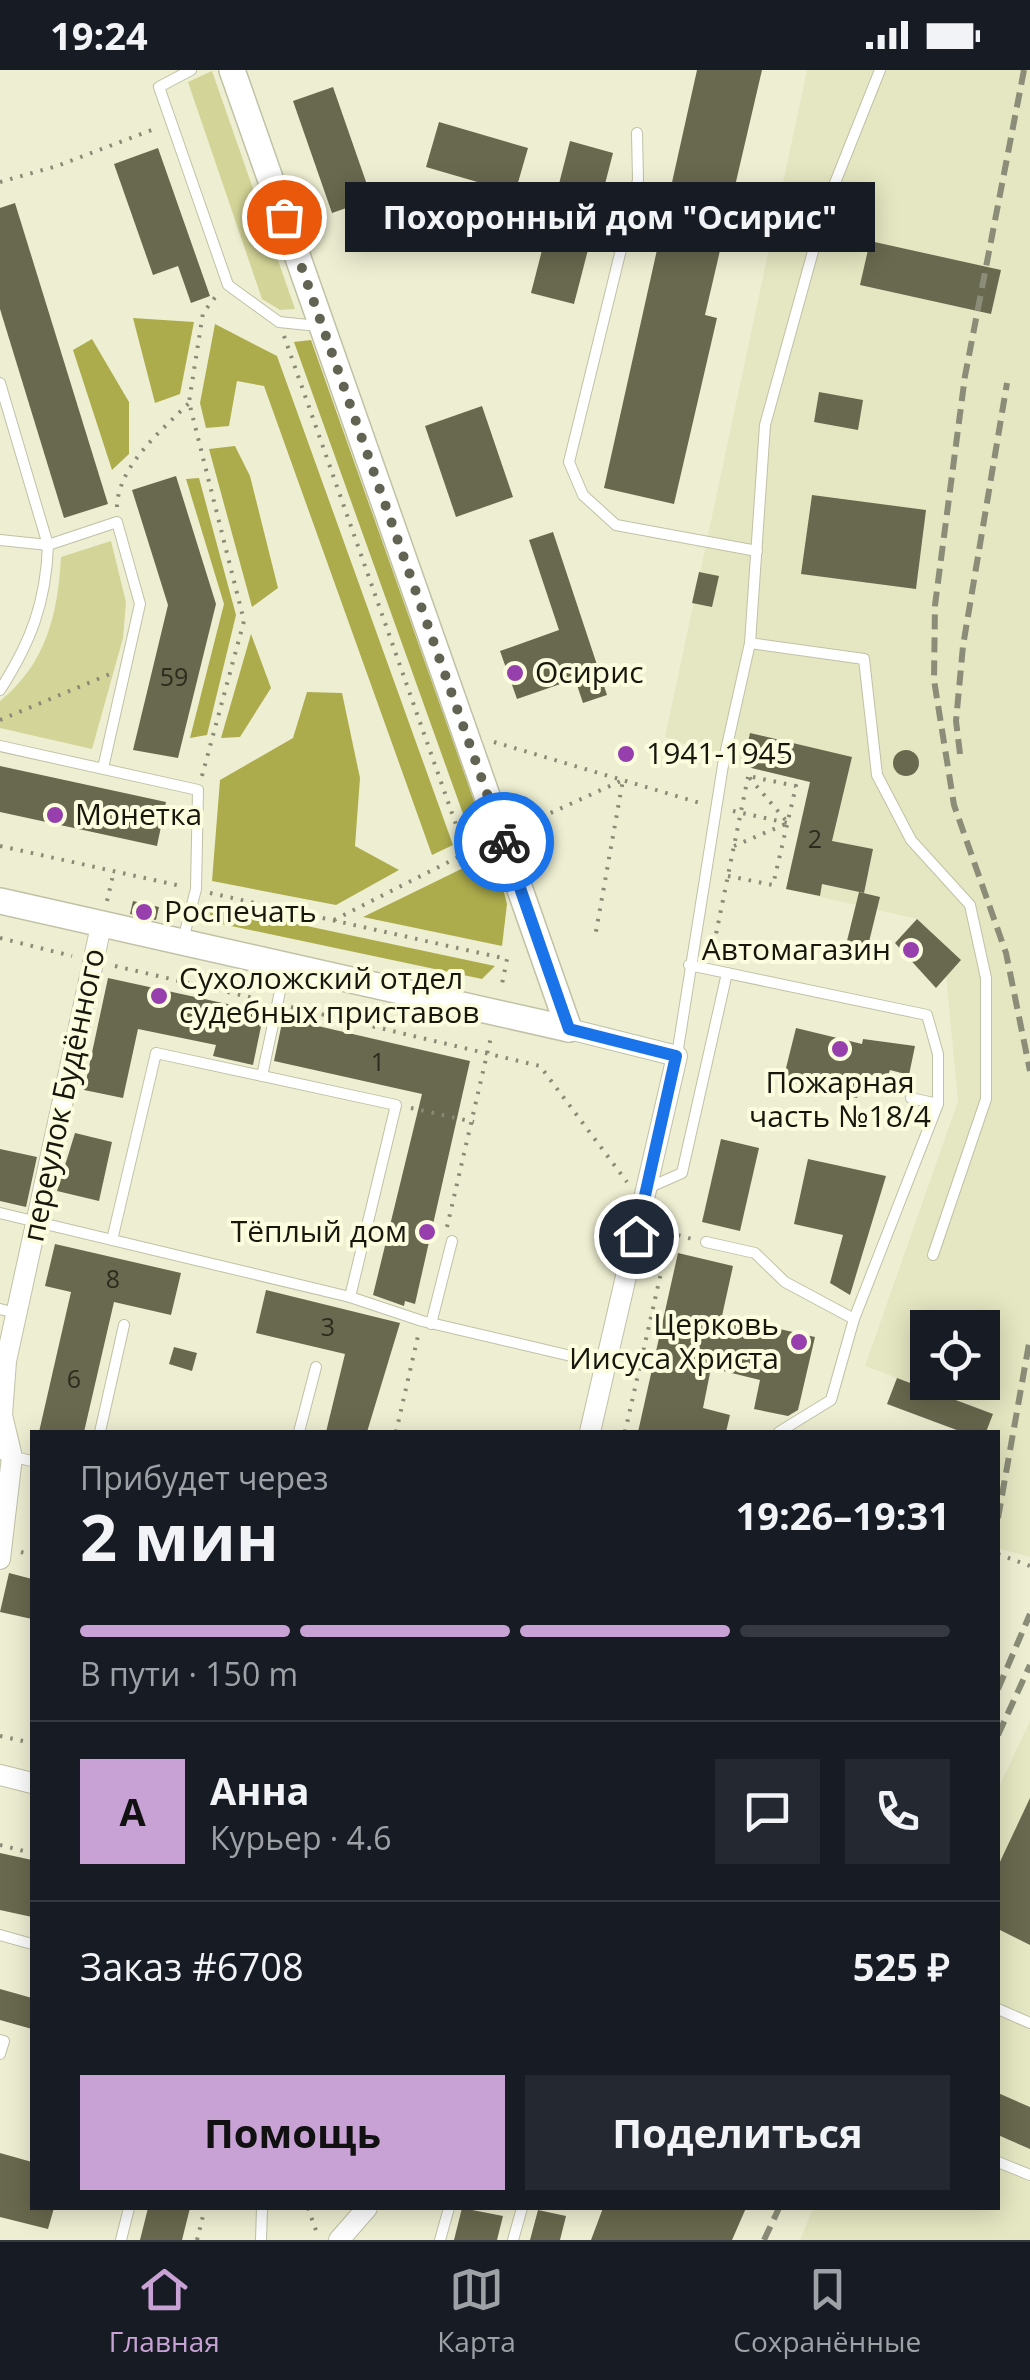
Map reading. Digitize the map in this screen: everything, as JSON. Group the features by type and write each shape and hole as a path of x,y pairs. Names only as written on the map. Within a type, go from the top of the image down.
{"street":[{"path":"232,70 569,1029"},
{"path":"0,901 676,1056 590,1430"},
{"name":"переулок Будённого","path":"0,1559 15,1457 2,1415 8,1311 36,1223 101,926"},
{"path":"0,1775 30,1782"},
{"path":"339,2240 365,2210"}],"lane":[{"path":"191,70 158,87 228,285 279,322 323,327"},
{"path":"676,1056 716,808 750,643 765,425 825,208 880,70"},
{"path":"637,132 638,180 569,462 583,495 616,525 757,551"},
{"path":"0,383 48,545 47,590 30,644 0,690"},
{"path":"0,540 48,545 118,522 140,604 103,768"},
{"path":"750,643 864,659 877,775 912,840 970,905 986,978 986,1099 933,1255"},
{"path":"0,746 198,790 196,890 182,944"},
{"path":"689,965 927,1015 938,1054 938,1104 854,1319 831,1400 782,1430"},
{"path":"262,1076 286,967"},
{"path":"645,1196 682,1173 727,972"},
{"path":"112,1240 156,1053 396,1105 350,1296"},
{"path":"911,1098 938,1104"},
{"path":"0,1213 350,1296 426,1322 606,1364"},
{"path":"426,1322 448,1240"},
{"path":"706,1242 755,1253 784,1282 854,1319"},
{"path":"100,1430 124,1324"},
{"path":"300,1430 316,1366"},
{"path":"0,1935 30,1943"},
{"path":"1000,2010 1030,2024"},
{"path":"0,2040 4,2041 0,2054"},
{"path":"1000,2163 1030,2175"},
{"path":"121,2240 128,2210"},
{"path":"261,2240 262,2210"},
{"path":"440,2240 448,2210"},
{"path":"513,2240 521,2210"}],"path":[{"path":"0,182 57,166 171,122"},
{"path":"198,790 244,621 189,402 203,313 217,297"},
{"path":"279,322 466,853"},
{"path":"118,522 118,490 146,446 189,402"},
{"path":"0,720 128,666"},
{"path":"494,742 716,808 788,823"},
{"path":"709,969 748,776"},
{"path":"748,776 788,823"},
{"path":"728,876 772,886 796,786 748,776"},
{"path":"734,846 788,823"},
{"path":"0,846 507,958 448,1240"},
{"path":"101,926 114,872"},
{"path":"0,938 540,1066 645,1196 670,1233 706,1242"},
{"path":"396,1105 474,1122"},
{"path":"625,1430 670,1233"},
{"path":"397,1430 426,1322"},
{"path":"1000,1555 1030,1566"},
{"path":"0,1736 30,1743"},
{"path":"0,1845 30,1853"},
{"path":"197,2240 204,2210"},
{"path":"309,2210 319,2240"}],"shaded area":[{"path":"807,70 1030,70 1030,1557 1000,1549 1000,1430 987,1430 993,1414 956,1400 1000,1400 1000,1310 910,1310 910,1383 865,1366 958,1101 946,976 961,960 917,919 786,889 810,782 743,766 665,737"},
{"path":"212,71 295,309 280,310 262,299 188,82"},
{"path":"133,318 194,322 180,394 155,403"},
{"path":"215,324 277,356 453,845 432,855 264,386 237,381 229,426 206,428 200,403"},
{"path":"92,339 129,402 129,454 112,470 73,350"},
{"path":"311,340 485,832 472,839 294,342"},
{"path":"235,446 250,476 278,588 252,607 209,449"},
{"path":"199,478 236,615 207,735 190,738 224,604 186,479"},
{"path":"111,541 126,602 123,638 92,749 0,728 0,701 29,671 47,636 57,598 61,557"},
{"path":"251,634 271,688 240,737 221,738"},
{"path":"307,692 342,693 360,778 355,846 399,870 336,905 212,881 220,780 293,738"},
{"path":"494,853 507,904 502,946 363,917"},
{"path":"208,905 495,966 482,979 212,922"},
{"path":"1030,1721 1030,2240 800,2240 812,2210 1000,2210 1000,1785"}],"building":[{"path":"697,70 762,70 705,315 717,318 674,504 604,488"},
{"path":"333,87 372,199 332,213 293,101"},
{"path":"439,122 528,148 515,193 426,167"},
{"path":"570,141 613,153 574,304 531,293"},
{"path":"158,148 210,296 191,303 178,266 153,275 114,164"},
{"path":"15,203 108,504 64,518 0,309 0,208"},
{"path":"870,241 1001,270 991,314 860,285"},
{"path":"819,392 863,400 858,430 814,422"},
{"path":"482,406 513,497 456,517 425,426"},
{"path":"176,476 216,604 178,758 133,750 168,605 132,490"},
{"path":"812,495 926,510 916,589 801,574"},
{"path":"553,532 607,695 583,703 575,679 517,699 500,651 559,630 529,540"},
{"path":"699,572 719,576 712,607 692,603"},
{"path":"750,733 852,757 832,841 873,849 864,893 822,884 820,896 786,889 810,782 743,766"},
{"path":"906,750 915,754 919,763 915,772 906,776 897,772 893,763 897,754"},
{"path":"0,766 166,802 157,846 0,812"},
{"path":"859,892 880,897 866,954 845,949"},
{"name":"Роспечать","path":"133,901 159,907 156,920 130,914"},
{"path":"917,919 961,960 936,988 895,943"},
{"path":"108,978 264,1012 253,1065 213,1056 216,1045 138,1029 123,1098 84,1090"},
{"path":"283,1018 470,1061 415,1304 405,1301 404,1306 373,1295 422,1094 274,1061"},
{"path":"796,1028 862,1044 863,1039 915,1046 909,1075 890,1070 887,1079 863,1073 857,1098 783,1080"},
{"path":"75,1133 112,1142 99,1201 57,1191"},
{"path":"721,1139 759,1148 740,1231 702,1222"},
{"path":"0,1149 37,1157 26,1207 0,1201"},
{"path":"808,1159 886,1176 850,1295 830,1283 843,1235 794,1224"},
{"path":"55,1244 181,1273 171,1315 114,1302 84,1430 39,1430 71,1292 45,1286"},
{"path":"678,1253 733,1266 722,1316 815,1337 798,1410 788,1416 754,1409 760,1380 711,1368 703,1408 730,1415 726,1430 638,1430"},
{"path":"266,1290 400,1323 368,1430 326,1430 345,1354 256,1333"},
{"path":"174,1347 197,1353 192,1371 169,1364"},
{"path":"897,1378 910,1383 910,1400 956,1400 993,1414 987,1430 957,1430 887,1404"},
{"path":"9,1573 30,1578 30,1619 0,1612"},
{"path":"1030,1798 1030,1945 1000,1930 1000,1862"},
{"path":"0,1853 30,1860 30,1917 0,1910"},
{"path":"0,1989 30,1997 30,2028 0,2020"},
{"path":"1000,2094 1030,2107 1030,2149 1000,2136"},
{"path":"0,2153 30,2161 30,2210 53,2210 48,2229 0,2217"},
{"path":"148,2210 190,2210 182,2240 140,2240"},
{"path":"462,2210 503,2216 497,2240 454,2240"},
{"path":"538,2210 566,2216 560,2240 530,2240"},
{"path":"602,2210 745,2210 732,2240 591,2240"}],"railway":[{"path":"1024,70 965,376 935,605 934,680 954,805 1006,953 1030,1071"},
{"path":"960,754 956,721 963,646 1007,383"},
{"path":"1000,1507 1030,1338"},
{"path":"1000,1684 1030,1614"},
{"path":"1000,1731 1030,1665"},
{"path":"764,2240 778,2210"}],"way so far":[{"path":"284,217 504,842"}],"place":[{"name":"Похоронный дом \"Осирис\"","path":"284,217"},
{"name":"Осирис","path":"515,673"},
{"name":"1941-1945","path":"626,754"},
{"name":"Монетка","path":"55,815"},
{"name":"Роспечать","path":"144,912"},
{"name":"Автомагазин","path":"911,950"},
{"name":"Сухоложский отдел судебных приставов","path":"159,996"},
{"name":"Пожарная часть №18/4","path":"840,1049"},
{"name":"Тёплый дом","path":"427,1232"},
{"name":"Церковь Иисуса Христа","path":"799,1342"}],"route":[{"path":"504,842 569,1029 676,1056 636,1236"}]}
